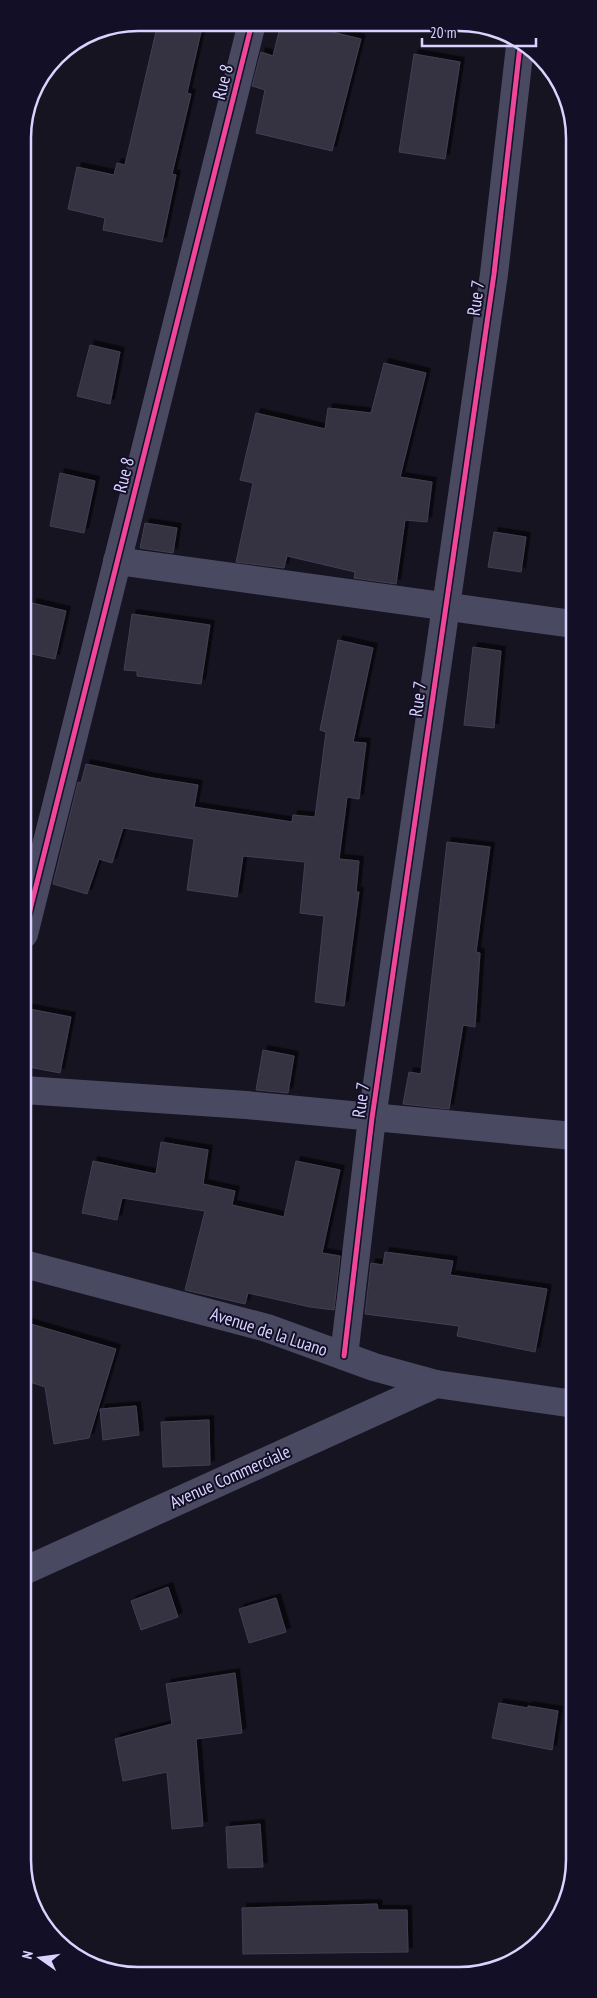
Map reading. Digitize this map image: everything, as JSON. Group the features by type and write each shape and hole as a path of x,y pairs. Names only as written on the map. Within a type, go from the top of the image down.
{"street":[{"name":"Rue 8","path":"31,906 250,31"},
{"name":"Rue 7","path":"344,1356 372,1118 494,274 520,50"},
{"path":"117,561 566,623"},
{"path":"31,1090 246,1105 566,1135"},
{"name":"Avenue de la Luano","path":"31,1266 267,1328 374,1367 436,1384 566,1403"},
{"name":"Avenue Commerciale","path":"31,1568 436,1384"}],"building":[{"path":"156,31 201,31 187,93 191,94 172,174 176,175 162,242 103,230 105,218 68,209 77,167 114,175 117,163 125,165"},
{"path":"279,31 328,31 361,39 332,151 256,133 265,90 252,86 261,52 273,56"},
{"path":"414,54 460,62 445,159 399,152"},
{"path":"90,345 120,352 110,404 77,396"},
{"path":"384,363 426,373 400,477 432,482 427,522 405,520 396,584 354,578 355,572 287,556 284,568 236,562 253,483 240,480 256,413 325,429 328,408 371,413"},
{"path":"60,473 95,481 84,533 50,526"},
{"path":"145,523 177,528 173,553 140,548"},
{"path":"494,532 526,537 521,572 488,567"},
{"path":"32,603 66,611 55,659 31,654"},
{"path":"132,614 210,625 201,684 137,676 137,671 124,670"},
{"path":"338,640 373,648 353,742 366,743 359,799 347,797 339,859 359,861 356,892 359,892 344,1006 315,1002 324,916 300,913 305,862 243,856 237,897 187,890 194,839 123,828 112,863 99,859 87,894 53,884 78,782 81,783 86,764 198,785 194,807 292,822 293,815 315,817 326,732 320,730"},
{"path":"473,647 501,651 494,728 464,725"},
{"path":"447,842 490,847 476,952 480,953 475,1027 463,1025 449,1109 403,1104 409,1072 421,1074"},
{"path":"31,1009 71,1017 60,1073 31,1067"},
{"path":"263,1050 294,1056 288,1093 256,1090"},
{"path":"161,1142 208,1150 203,1184 235,1191 232,1205 284,1217 296,1161 340,1170 322,1253 340,1256 334,1310 310,1307 248,1293 245,1304 185,1290 205,1211 122,1198 117,1220 82,1213 93,1161 156,1174"},
{"path":"385,1252 453,1261 450,1275 547,1289 535,1352 457,1336 459,1326 365,1314 371,1263 383,1265"},
{"path":"31,1324 116,1349 89,1438 54,1444 45,1387 31,1382"},
{"path":"136,1406 139,1435 103,1440 100,1409"},
{"path":"209,1420 210,1465 163,1467 161,1422"},
{"path":"168,1587 178,1617 141,1630 131,1601"},
{"path":"276,1598 286,1632 249,1643 239,1609"},
{"path":"235,1673 242,1733 196,1739 203,1826 172,1829 167,1772 123,1781 115,1739 172,1724 166,1684"},
{"path":"499,1703 558,1711 552,1750 492,1738"},
{"path":"260,1824 263,1867 228,1868 226,1827"},
{"path":"377,1904 378,1910 407,1910 408,1952 243,1954 242,1908"}],"cycle path":[{"path":"31,906 250,31"},
{"path":"344,1356 372,1118 494,274 520,50"}]}
